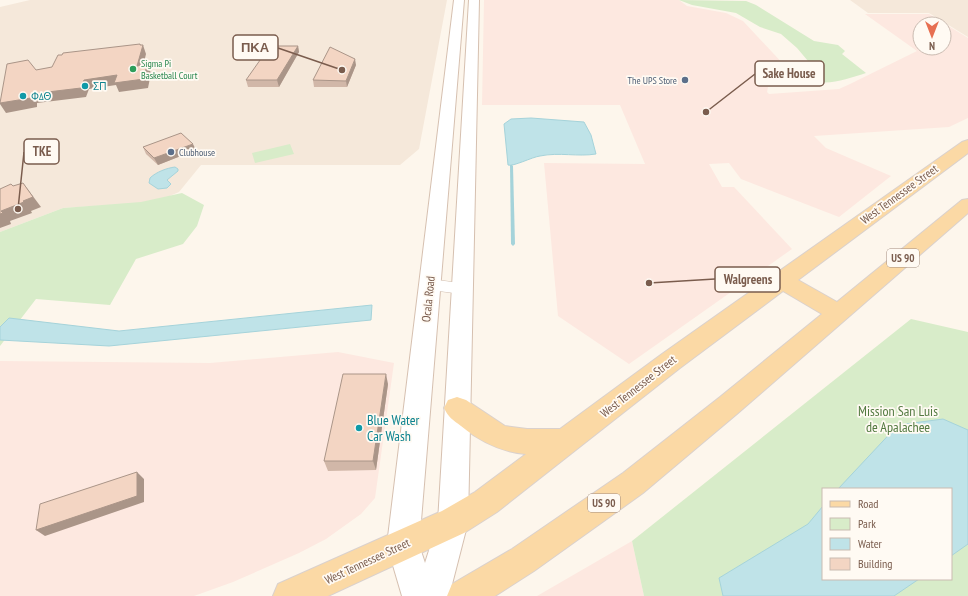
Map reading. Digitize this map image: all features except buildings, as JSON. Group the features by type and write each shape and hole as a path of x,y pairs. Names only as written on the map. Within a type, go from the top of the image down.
{"main road":[{"name":"Ocala Road","path":"419,596 403,545 459,0"},
{"path":"432,596 453,522 474,0"},
{"name":"West Tennessee Street","path":"290,596 453,522 486,502 671,361 968,145"},
{"name":"US 90","path":"464,596 523,560 633,483 729,405 968,204"},
{"path":"782,280 838,313"},
{"path":"457,408 494,434 505,438 538,442 566,442"}],"street":[{"path":"429,285 462,288"}],"shaded area":[{"path":"30,0 447,0 419,149 400,165 201,165 179,192 156,202 63,208 0,232 0,7"},
{"path":"484,0 679,0 687,6 726,13 743,21 800,82 768,87 767,92 769,94 839,89 912,53 912,56 952,56 952,28 968,38 968,118 949,127 814,136 826,148 891,176 839,217 741,179 729,163 709,164 722,187 734,187 792,249 629,364 558,316 544,163 645,164 620,105 482,105"},
{"path":"850,0 968,0 968,37 952,27 952,16 934,16 929,13 868,13"},
{"path":"865,14 929,14 932,16 912,16 912,47"},
{"path":"338,352 394,363 375,498 361,514 326,539 299,553 233,582 194,596 0,596 0,361 210,363"},
{"path":"632,541 644,596 537,596"}],"green space":[{"path":"679,0 746,1 756,5 814,41 838,45 845,51 842,54 866,73 848,79 818,82 808,61 797,48 781,34 760,27 736,13 692,5"},
{"path":"290,144 294,154 255,163 252,153"},
{"path":"182,193 204,205 197,226 183,244 136,259 110,305 36,299 0,346 0,232 63,208 141,202"},
{"name":"Mission San Luis de Apalachee","path":"911,319 968,332 968,596 644,596 632,541"}],"water":[{"path":"531,118 584,122 591,135 596,154 547,155 514,165 508,165 504,124 511,119"},
{"path":"175,167 178,171 167,180 171,184 167,188 158,189 149,183 150,178 155,174 165,169"},
{"path":"372,305 371,320 109,346 0,340 0,327 9,318 119,331"},
{"path":"943,419 968,430 968,544 952,555 952,488 839,488 898,425"},
{"path":"822,507 822,580 918,580 894,596 723,596 719,578 808,524"}],"waterway":[{"path":"511,166 513,244"}],"place":[{"name":"Sigma Pi Basketball Court","path":"133,69"},
{"name":"ΠΚΑ","path":"342,70"},
{"name":"The UPS Store","path":"685,80"},
{"name":"ΣΠ","path":"85,86"},
{"name":"ΦΔΘ","path":"23,96"},
{"name":"Sake House","path":"706,112"},
{"name":"Clubhouse","path":"171,152"},
{"name":"TKE","path":"18,209"},
{"name":"Walgreens","path":"649,283"},
{"name":"Blue Water Car Wash","path":"359,428"}]}
